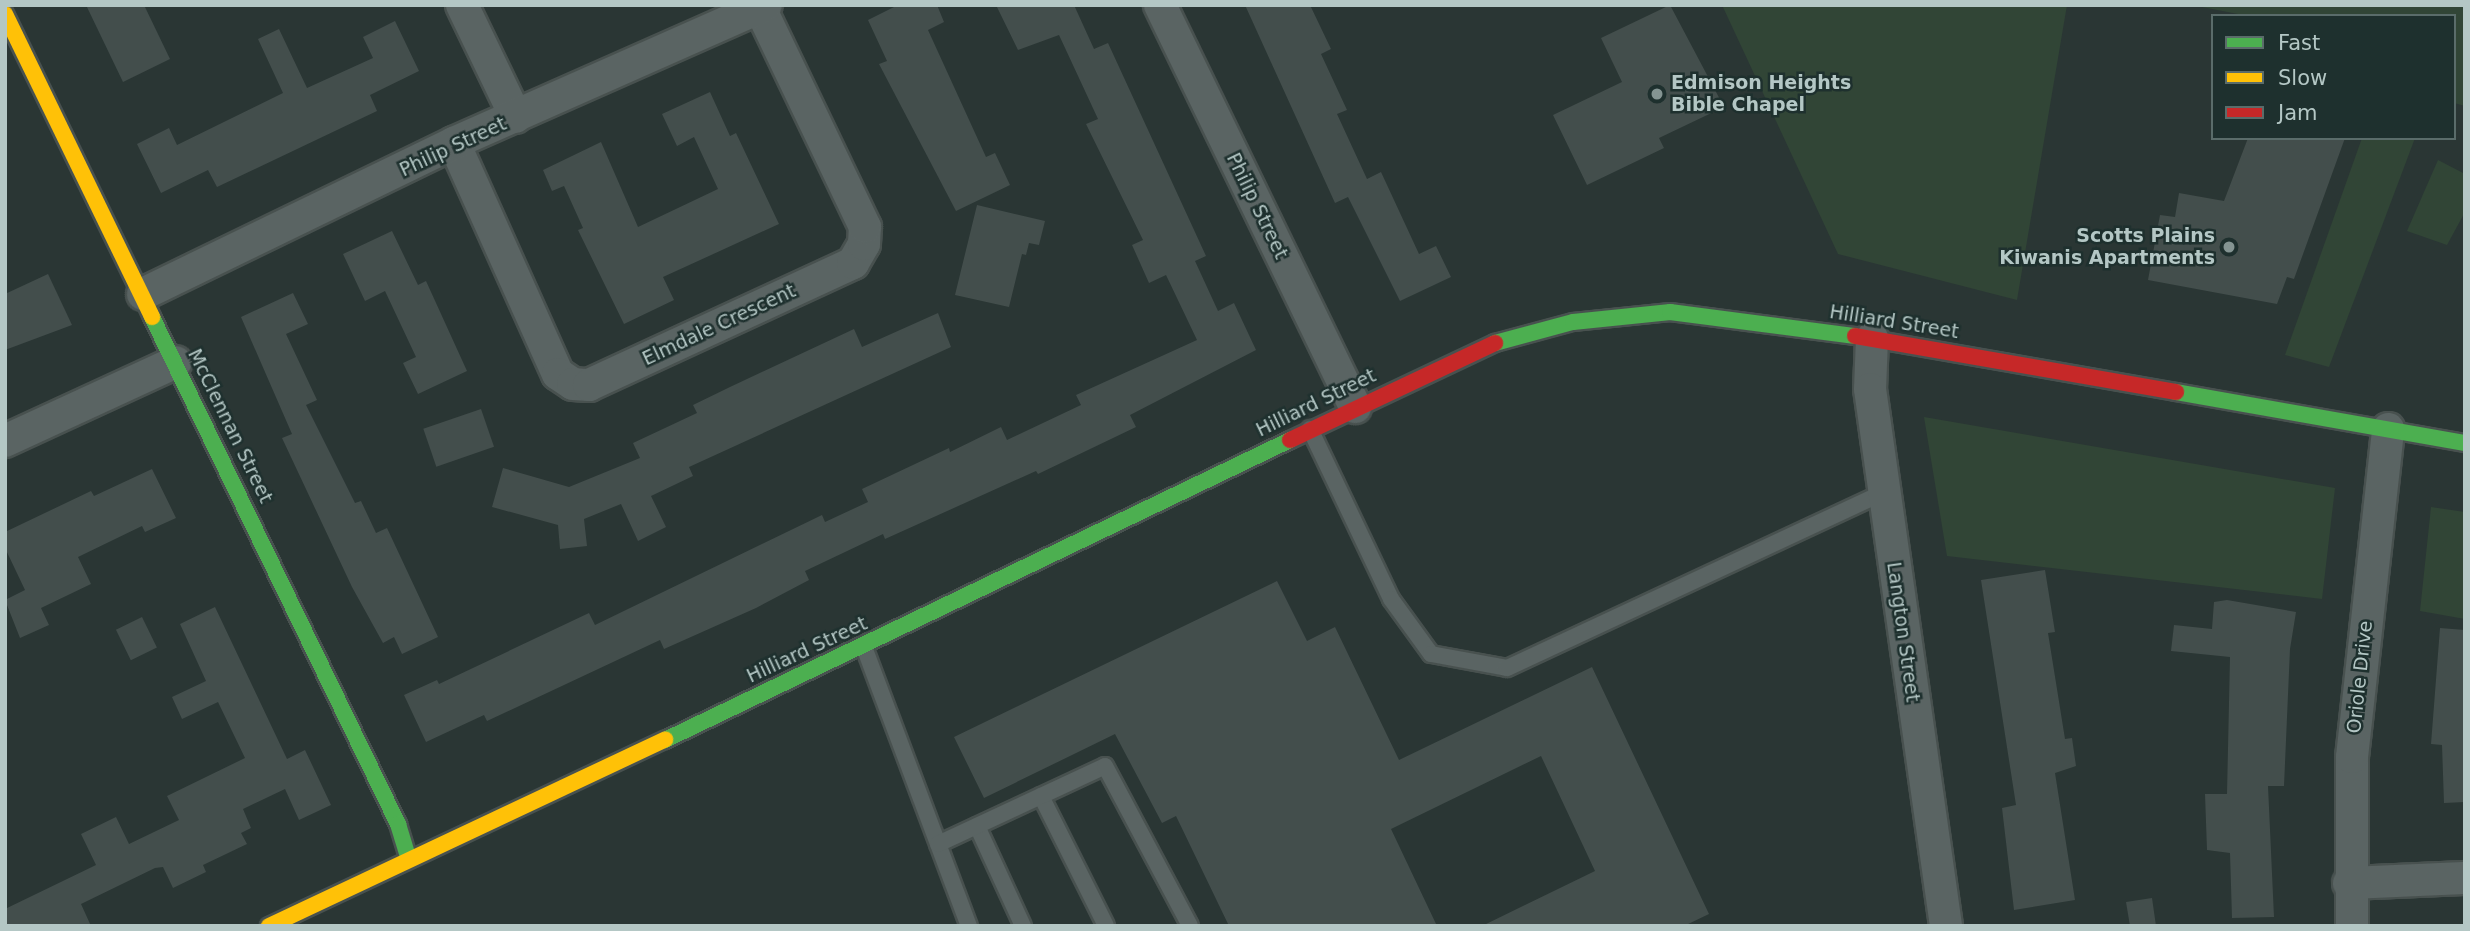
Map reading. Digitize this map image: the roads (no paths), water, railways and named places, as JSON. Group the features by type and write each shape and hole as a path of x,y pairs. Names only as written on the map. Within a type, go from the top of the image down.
{"street":[{"path":"462,5 516,117"},
{"name":"Philip Street","path":"1160,5 1355,407"},
{"name":"Philip Street","path":"143,294 454,143 763,7"},
{"name":"Elmdale Crescent","path":"454,143 558,374 573,384 589,385 853,263 864,244 865,228 763,7"},
{"name":"McClennan Street","path":"5,14 13,48 143,294 398,824 409,859"},
{"name":"Hilliard Street","path":"269,926 864,647 1482,346 1573,322 1670,312 1872,338 2465,443"},
{"name":"Langton Street","path":"1872,338 1870,389 1883,493 1946,926"},
{"path":"5,441 176,362"},
{"name":"Oriole Drive","path":"2352,926 2349,883 2352,757 2388,429"},
{"path":"2349,883 2465,878"}],"lane":[{"path":"1310,429 1391,600 1431,654 1507,668 1883,493"},
{"path":"864,647 969,926"},
{"path":"938,844 1105,766 1190,926"},
{"path":"1041,796 1106,926"},
{"path":"977,826 1023,926"}],"place":[{"name":"Edmison Heights Bible Chapel","path":"1657,94"},
{"name":"Scotts Plains Kiwanis Apartments","path":"2229,247"}]}
